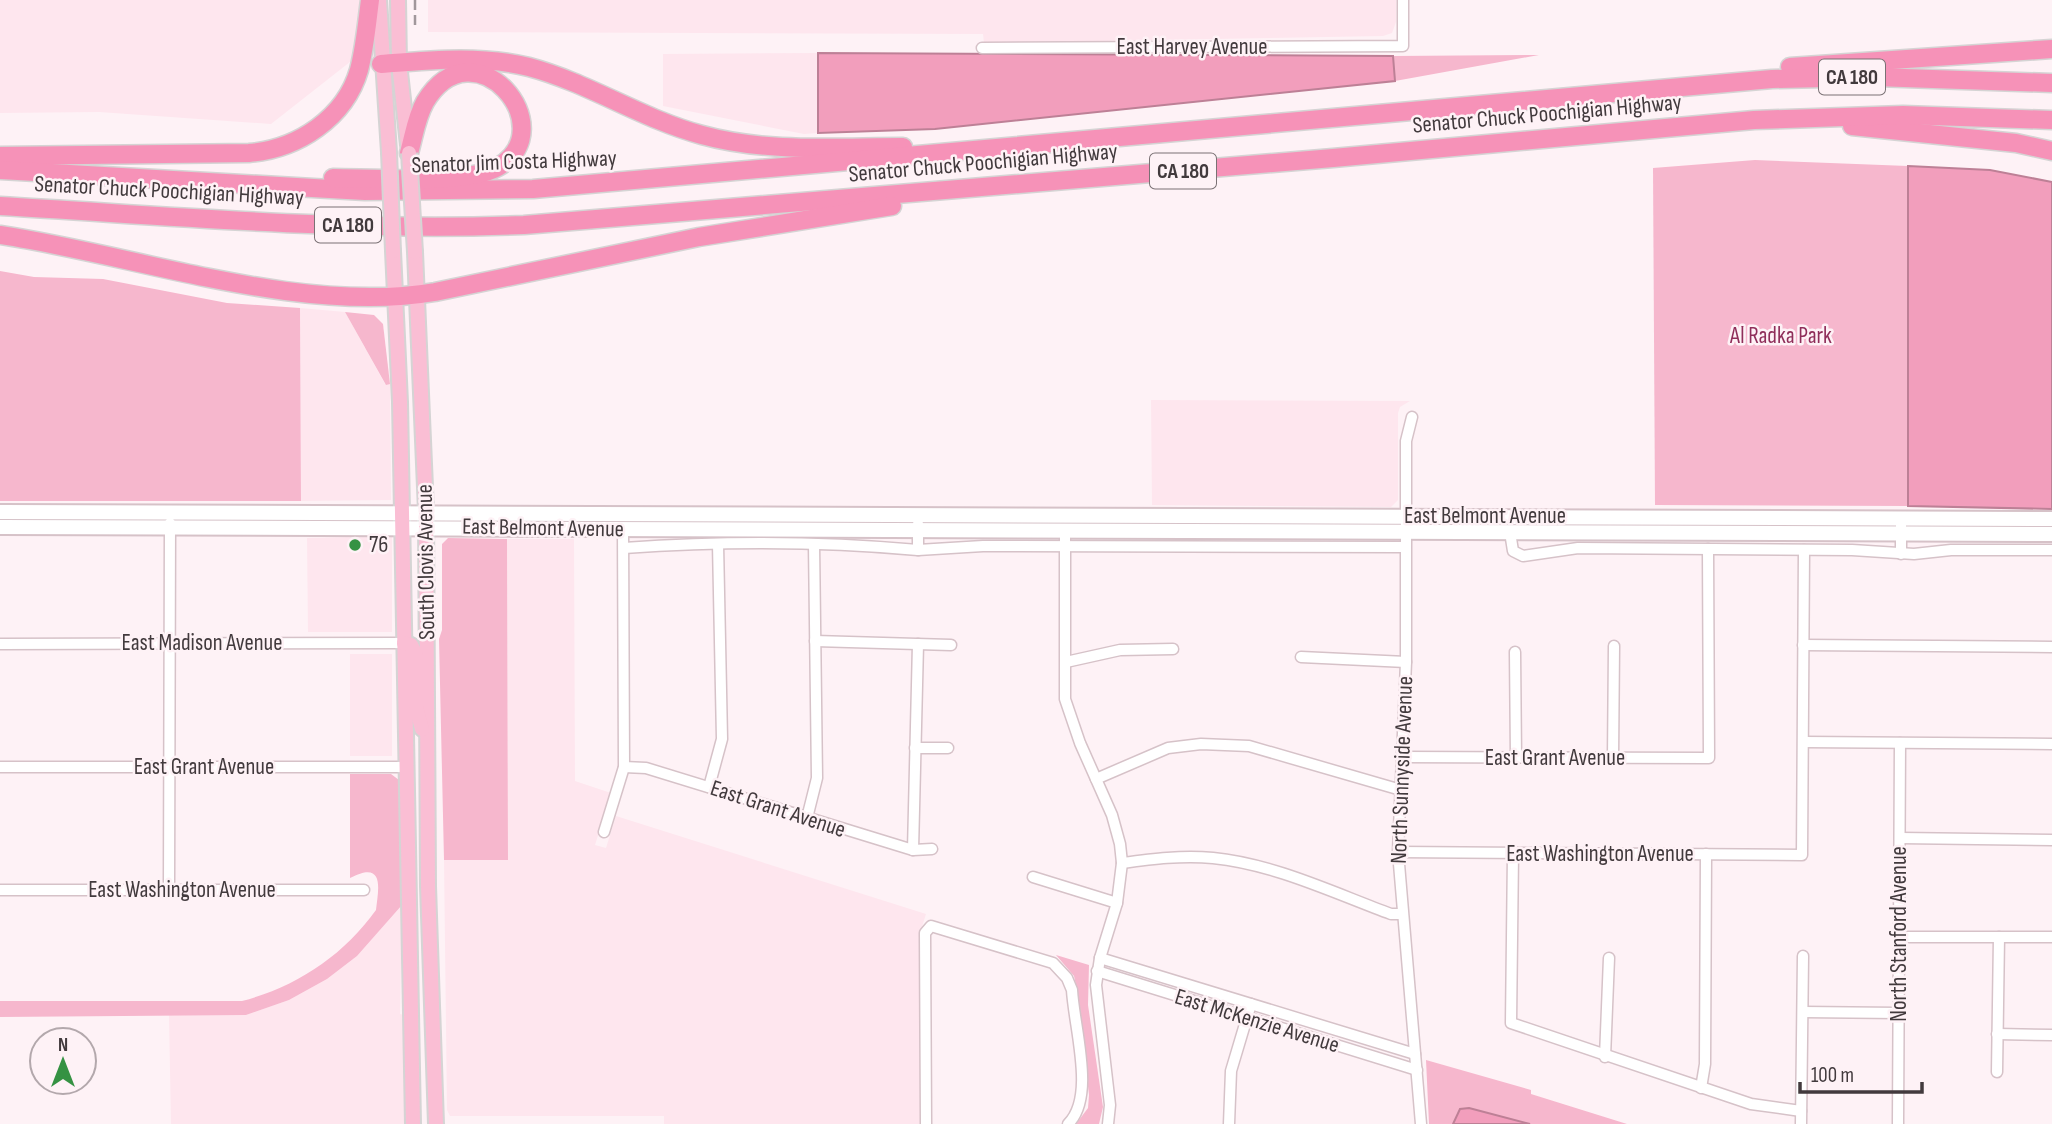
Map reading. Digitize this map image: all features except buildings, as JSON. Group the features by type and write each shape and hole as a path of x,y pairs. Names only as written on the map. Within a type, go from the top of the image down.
{"highway":[{"path":"0,156 249,153 290,144 323,123 353,86 363,51 370,0"},
{"path":"1653,90 1734,73 2052,49"},
{"path":"390,63 481,60 531,68 671,126 752,145 1029,146"},
{"path":"169,180 435,177 479,173 498,167 511,155 520,129 516,102 506,88 491,78 472,73 452,77 426,101 409,153"},
{"name":"Senator Chuck Poochigian Highway","path":"1029,146 1653,90 1831,77 2052,83"},
{"name":"Senator Chuck Poochigian Highway","path":"0,206 314,224 467,227 590,221 1754,120 1915,115 2052,120"},
{"path":"1754,120 1867,127 2016,143 2052,151"},
{"name":"Senator Jim Costa Highway","path":"0,170 379,191 533,189 1029,146"},
{"path":"0,235 234,282 314,293 395,297 418,295 699,237 1035,184"}],"main road":[{"name":"South Clovis Avenue","path":"379,0 409,153 418,295 426,511 428,812 436,1124"},
{"name":"South Clovis Avenue","path":"398,0 390,63 389,152 402,519 413,1124"},
{"path":"404,643 411,646 416,655 416,707 427,744"},
{"path":"406,697 417,737 418,803 428,812"}],"street":[{"name":"East Harvey Avenue","path":"982,48 1403,46 1403,0"},
{"name":"North Sunnyside Avenue","path":"1412,417 1406,441 1406,662 1398,852 1421,1124"},
{"name":"East Belmont Avenue","path":"0,512 170,519 402,519 426,511 918,513 1405,523 1510,532 2052,534"},
{"path":"918,513 918,550"},
{"name":"East Belmont Avenue","path":"402,519 426,527 623,529 1065,529 1695,517 2052,519"},
{"path":"1598,533 1631,525 1690,525 1695,517"},
{"path":"1901,518 1901,554"},
{"name":"East Belmont Avenue","path":"0,527 170,519"},
{"path":"169,890 170,519"},
{"path":"604,832 624,767 623,529"},
{"path":"1065,529 1067,711 1117,827 1122,863 1117,903 1097,971 1097,1013 1110,1105 1108,1124"},
{"name":"East Belmont Avenue","path":"1510,532 1513,551 1523,556 1578,548 1804,550 1901,554 1951,550 2052,550"},
{"name":"East Belmont Avenue","path":"624,548 718,544 814,544 918,550 1405,547"},
{"path":"709,787 722,739 718,544"},
{"path":"807,818 817,778 814,544"},
{"name":"East Grant Avenue","path":"1402,757 1709,758 1708,549"},
{"path":"1804,550 1804,742 2052,744"},
{"path":"816,641 951,646"},
{"name":"East Madison Avenue","path":"0,644 404,643"},
{"path":"913,850 918,644"},
{"path":"1803,645 2052,647"},
{"path":"1613,758 1614,646"},
{"path":"1066,662 1120,650 1173,649"},
{"path":"1515,652 1516,758"},
{"path":"1301,657 1406,662"},
{"name":"East Washington Avenue","path":"1398,852 1802,855 1804,742"},
{"name":"North Stanford Avenue","path":"1898,1124 1900,743"},
{"path":"1097,779 1168,748 1201,744 1249,746 1401,790"},
{"path":"915,748 948,748"},
{"name":"East Grant Avenue","path":"0,767 408,766"},
{"name":"East Grant Avenue","path":"624,767 646,768 913,850 932,849"},
{"path":"1900,838 2052,840"},
{"path":"1513,853 1511,1023 1605,1057 1776,1110 1801,1111"},
{"path":"1701,1087 1705,1064 1706,854"},
{"path":"1122,863 1189,857 1226,860 1263,868 1391,914 1402,914"},
{"path":"1033,877 1117,903"},
{"name":"East Washington Avenue","path":"0,890 364,890"},
{"path":"926,1124 925,933 931,926 1054,963 1067,978 1072,990 1084,1083 1076,1116 1068,1124"},
{"path":"1900,937 2052,937"},
{"path":"1997,1072 1999,937"},
{"path":"1801,1124 1803,956"},
{"name":"East McKenzie Avenue","path":"1100,958 1415,1054"},
{"path":"1605,1057 1609,958"},
{"name":"East McKenzie Avenue","path":"1097,971 1417,1070"},
{"path":"1229,1124 1231,1071 1251,1004"},
{"path":"1803,1012 1899,1013"},
{"path":"1997,1034 2052,1035"}],"shaded area":[{"path":"0,0 362,0 355,58 271,124 99,112 0,113"},
{"path":"428,0 1396,0 1396,22 1392,33 1383,36 984,43 983,34 428,32"},
{"path":"818,53 818,133 804,134 663,106 663,54"},
{"path":"818,53 1393,56 1395,81 935,129 818,133"},
{"path":"1908,166 1990,170 2052,182 2052,509 1908,506"},
{"path":"300,308 345,312 385,384 390,384 391,500 301,501"},
{"path":"1151,400 1410,401 1400,407 1398,413 1398,500 1391,507 1152,505"},
{"path":"392,536 392,632 308,632 307,538"},
{"path":"507,539 574,539 575,781 611,793 595,845 606,848 616,816 926,914 920,933 920,1124 664,1124 664,1116 450,1116 447,1110 444,860 508,860"},
{"path":"350,654 392,654 392,756 350,756"},
{"path":"402,905 400,1014 404,1015 405,1124 171,1124 169,1015 246,1015 289,1000 327,979 357,956"},
{"path":"1469,1108 1530,1124 1453,1124 1460,1109"}],"green space":[{"path":"1539,55 1395,81 1393,56"},
{"name":"Al Radka Park","path":"1755,160 1908,166 1908,506 1655,505 1653,168"},
{"path":"0,271 34,277 103,279 227,303 300,308 301,501 0,501"},
{"path":"345,312 374,315 383,324 390,384 386,385"},
{"path":"448,538 507,539 508,860 444,860 439,639 442,630 442,544"},
{"path":"350,774 391,774 399,780 402,905 357,956 327,979 289,1000 246,1015 0,1017 0,1001 242,1001 281,987 317,968 349,942 376,910 378,887 375,875 370,872 350,878"},
{"path":"1056,955 1089,965 1088,1005 1103,1107 1099,1124 1076,1124 1088,1108 1089,1095 1077,990 1074,976"},
{"path":"1426,1060 1531,1090 1531,1094 1627,1124 1429,1124"}],"railway":[{"path":"415,0 415,27"}],"place":[{"name":"76","path":"355,545"}]}
